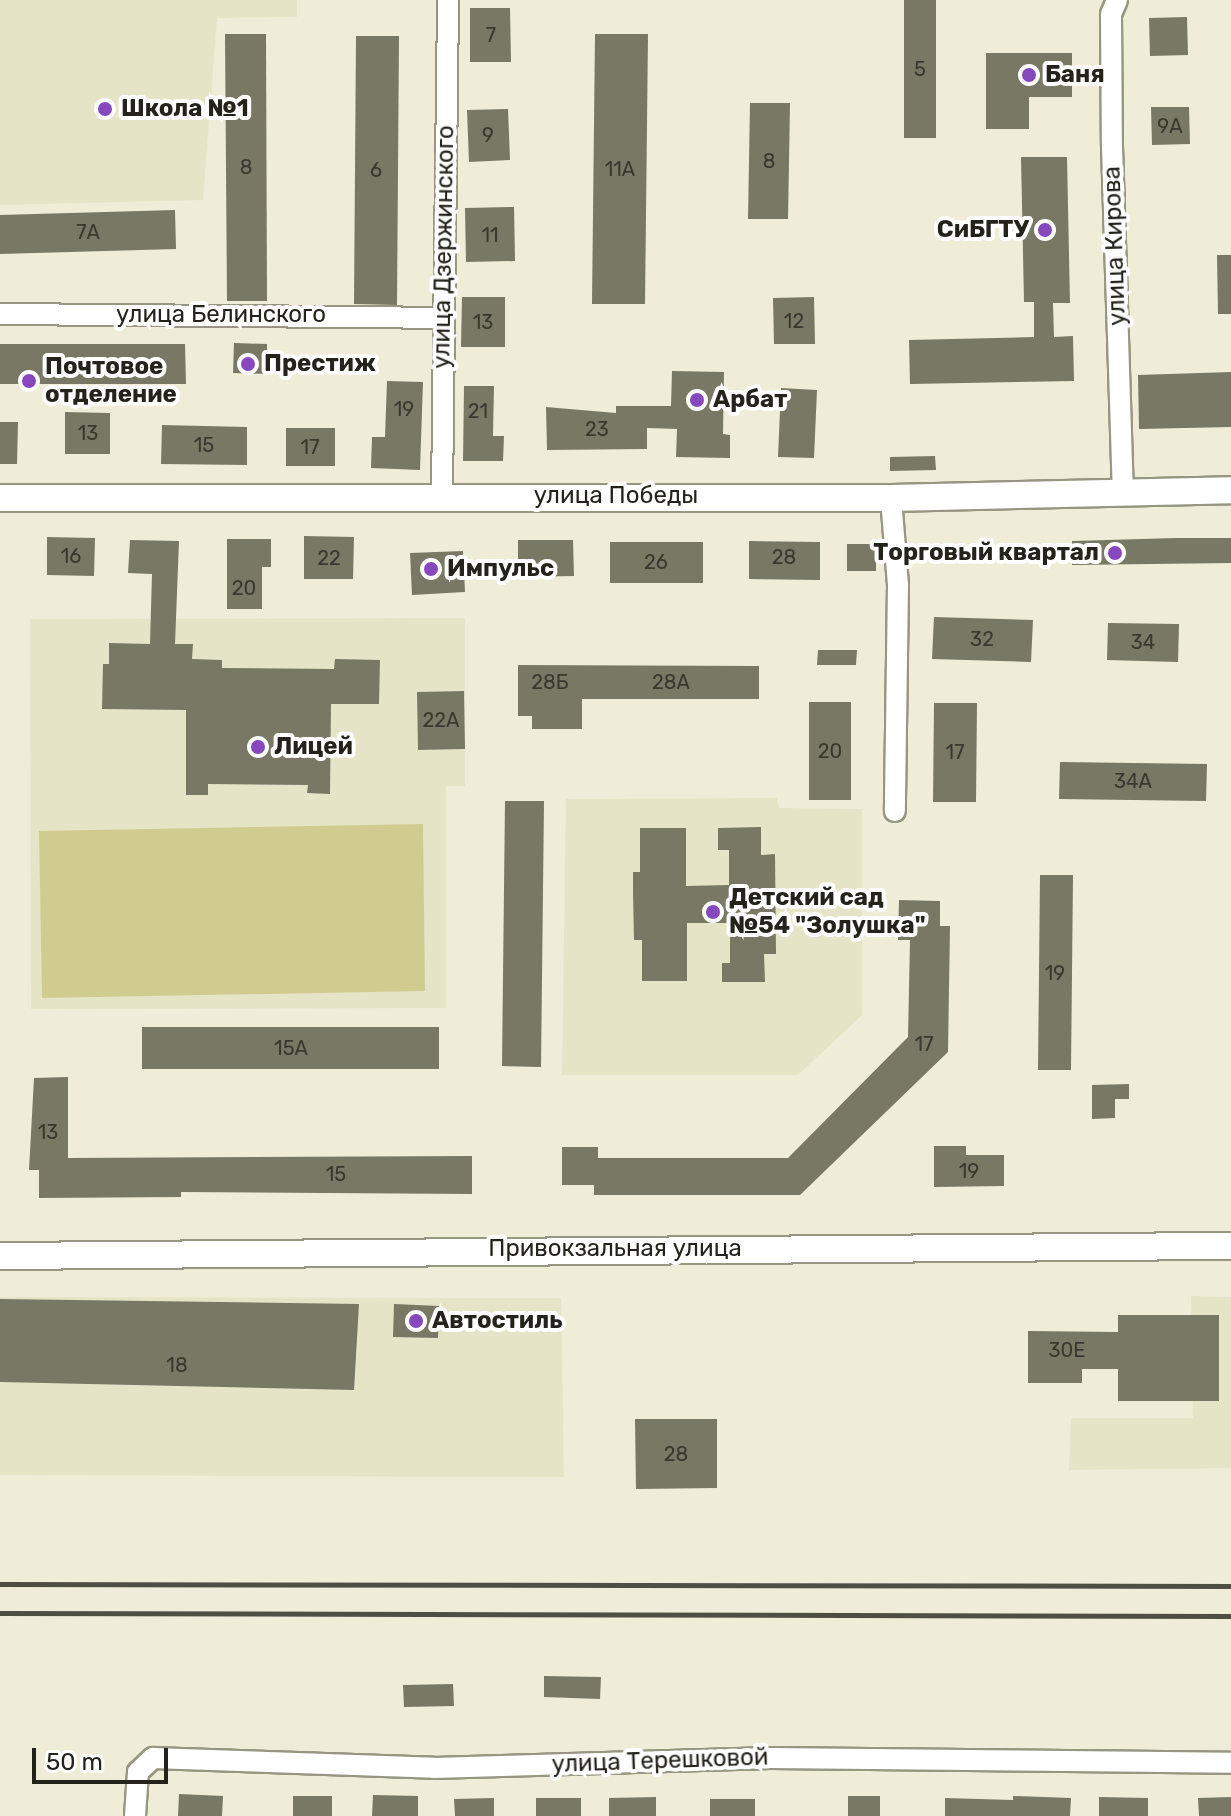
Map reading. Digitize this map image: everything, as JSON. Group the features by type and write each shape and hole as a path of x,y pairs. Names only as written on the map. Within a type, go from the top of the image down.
{"street":[{"name":"улица Дзержинского","path":"442,495 448,0"},
{"name":"улица Кирова","path":"1117,0 1111,14 1112,132 1123,493"},
{"name":"улица Белинского","path":"0,314 443,318"},
{"name":"улица Победы","path":"0,498 442,495 891,498 1231,490"},
{"path":"891,498 898,585 895,811"},
{"name":"Привокзальная улица","path":"0,1256 1231,1246"},
{"name":"улица Терешковой","path":"135,1816 138,1772 153,1758 434,1768 771,1758 1231,1763"}],"shaded area":[{"name":"Школа №1","path":"0,0 297,0 297,17 217,18 203,200 0,205"},
{"path":"465,618 465,786 446,786 446,1008 31,1009 30,619"},
{"name":"Детский сад №54 \"Золушка\"","path":"777,798 779,808 862,809 862,1015 798,1075 562,1075 566,799"},
{"path":"423,824 425,991 42,998 39,831"},
{"path":"1191,1296 1231,1297 1231,1468 1069,1470 1071,1418 1193,1418"},
{"path":"0,1297 561,1298 564,1477 0,1475"}],"building":[{"path":"904,0 936,0 936,138 904,138"},
{"path":"470,8 510,8 511,62 470,62"},
{"path":"1187,17 1188,55 1150,56 1149,18"},
{"path":"225,34 266,34 267,301 227,301"},
{"path":"595,34 648,34 645,304 592,304"},
{"path":"356,36 399,36 397,305 354,304"},
{"name":"Баня","path":"986,53 1072,53 1072,97 1029,97 1029,129 986,129"},
{"path":"750,103 790,103 788,219 748,219"},
{"path":"1151,107 1189,107 1190,144 1152,145"},
{"path":"508,109 510,160 469,162 467,110"},
{"name":"СиБГТУ","path":"1021,157 1067,157 1070,303 1053,303 1054,337 1073,336 1074,381 910,384 909,340 1034,337 1034,302 1024,302"},
{"path":"514,207 515,261 466,262 465,208"},
{"path":"175,210 176,249 0,254 0,215"},
{"path":"1217,255 1231,255 1231,314 1218,314"},
{"path":"462,297 505,297 505,347 461,347"},
{"path":"814,297 815,344 774,344 773,298"},
{"path":"234,343 267,344 267,374 233,373"},
{"path":"0,344 185,344 186,384 0,384"},
{"path":"672,371 724,372 723,434 730,435 730,458 676,457 677,429 647,428 647,449 547,450 546,407 616,413 616,406 671,406"},
{"path":"1231,372 1231,427 1139,429 1138,375"},
{"path":"387,381 423,382 420,470 371,468 372,437 385,437"},
{"path":"464,386 494,386 493,436 504,436 503,461 463,461"},
{"path":"781,388 817,390 814,458 778,457"},
{"path":"65,412 110,413 110,454 65,454"},
{"path":"0,422 18,422 17,464 0,464"},
{"path":"162,425 247,427 247,465 161,464"},
{"path":"286,428 335,428 335,466 286,466"},
{"path":"935,456 936,470 890,471 890,457"},
{"path":"304,536 354,537 353,579 304,579"},
{"path":"47,537 95,538 94,576 47,575"},
{"path":"1231,538 1231,563 1072,565 1072,541"},
{"path":"227,539 271,539 271,567 262,567 262,609 227,609"},
{"name":"Лицей","path":"130,540 179,541 175,644 193,644 192,659 222,660 222,668 334,669 335,659 380,660 379,704 331,704 330,794 307,793 308,785 208,784 208,795 186,795 186,710 102,709 103,664 109,664 109,643 150,644 152,574 128,573"},
{"path":"518,540 573,540 574,576 518,577"},
{"path":"749,541 820,542 820,580 749,579"},
{"path":"610,542 703,542 703,583 610,583"},
{"path":"847,544 876,544 876,571 847,571"},
{"path":"463,551 465,592 412,595 410,553"},
{"path":"934,617 1033,620 1031,662 932,659"},
{"path":"1108,623 1179,624 1178,662 1107,660"},
{"path":"818,650 857,650 856,665 817,665"},
{"path":"518,665 759,666 759,699 582,699 582,729 532,729 532,716 518,716"},
{"path":"464,691 465,749 418,750 417,692"},
{"path":"809,702 851,702 851,800 809,800"},
{"path":"934,703 977,703 976,802 933,802"},
{"path":"1060,762 1207,764 1206,801 1059,799"},
{"path":"505,801 544,801 541,1067 502,1066"},
{"path":"761,827 761,855 775,854 776,954 764,954 765,982 722,982 722,963 730,963 730,923 687,923 687,981 642,981 642,940 634,940 633,893 633,872 640,872 640,828 686,828 686,886 729,885 729,850 718,850 718,828"},
{"path":"1040,875 1073,875 1071,1070 1038,1070"},
{"path":"899,900 940,901 940,926 950,926 948,1052 800,1195 594,1195 594,1185 562,1185 562,1147 598,1147 598,1158 788,1158 908,1037 910,940 898,940"},
{"path":"142,1027 439,1027 439,1069 142,1069"},
{"path":"68,1077 68,1158 472,1156 472,1194 181,1192 181,1197 39,1198 39,1170 29,1170 34,1078"},
{"path":"1129,1084 1129,1099 1115,1099 1115,1118 1092,1119 1092,1085"},
{"path":"934,1146 966,1146 966,1155 1004,1155 1004,1186 934,1187"},
{"path":"0,1299 359,1304 354,1390 0,1382"},
{"name":"Автостиль","path":"394,1304 439,1306 438,1338 393,1337"},
{"path":"1118,1315 1219,1315 1219,1401 1118,1401 1118,1369 1082,1369 1082,1383 1028,1383 1028,1331 1118,1332"},
{"path":"635,1419 717,1419 717,1488 636,1489"},
{"path":"544,1676 601,1677 600,1699 544,1697"},
{"path":"453,1684 454,1706 404,1707 403,1685"},
{"path":"179,1794 223,1796 222,1816 178,1816"},
{"path":"373,1795 418,1796 418,1816 372,1816"},
{"path":"293,1796 332,1796 332,1816 293,1816"},
{"path":"848,1796 880,1796 880,1816 848,1816"},
{"path":"1013,1796 1071,1798 1070,1816 945,1816 945,1798 1013,1800"},
{"path":"656,1797 656,1816 609,1816 609,1798"},
{"path":"1099,1797 1148,1798 1148,1816 1099,1816"},
{"path":"1231,1797 1231,1816 1199,1816 1198,1798"},
{"path":"494,1798 494,1816 455,1816 454,1799"},
{"path":"536,1798 581,1798 581,1816 536,1816"},
{"path":"710,1799 755,1799 755,1816 710,1816"}],"railway":[{"path":"0,1584 1231,1586"},
{"path":"0,1613 1231,1616"}],"place":[{"name":"Баня","path":"1029,75"},
{"name":"Школа №1","path":"105,109"},
{"name":"СиБГТУ","path":"1045,230"},
{"name":"Престиж","path":"248,364"},
{"name":"Почтовое отделение","path":"29,381"},
{"name":"Арбат","path":"697,400"},
{"name":"Торговый квартал","path":"1115,553"},
{"name":"Импульс","path":"431,569"},
{"name":"Лицей","path":"258,747"},
{"name":"Детский сад №54 \"Золушка\"","path":"713,912"},
{"name":"Автостиль","path":"416,1321"}]}
